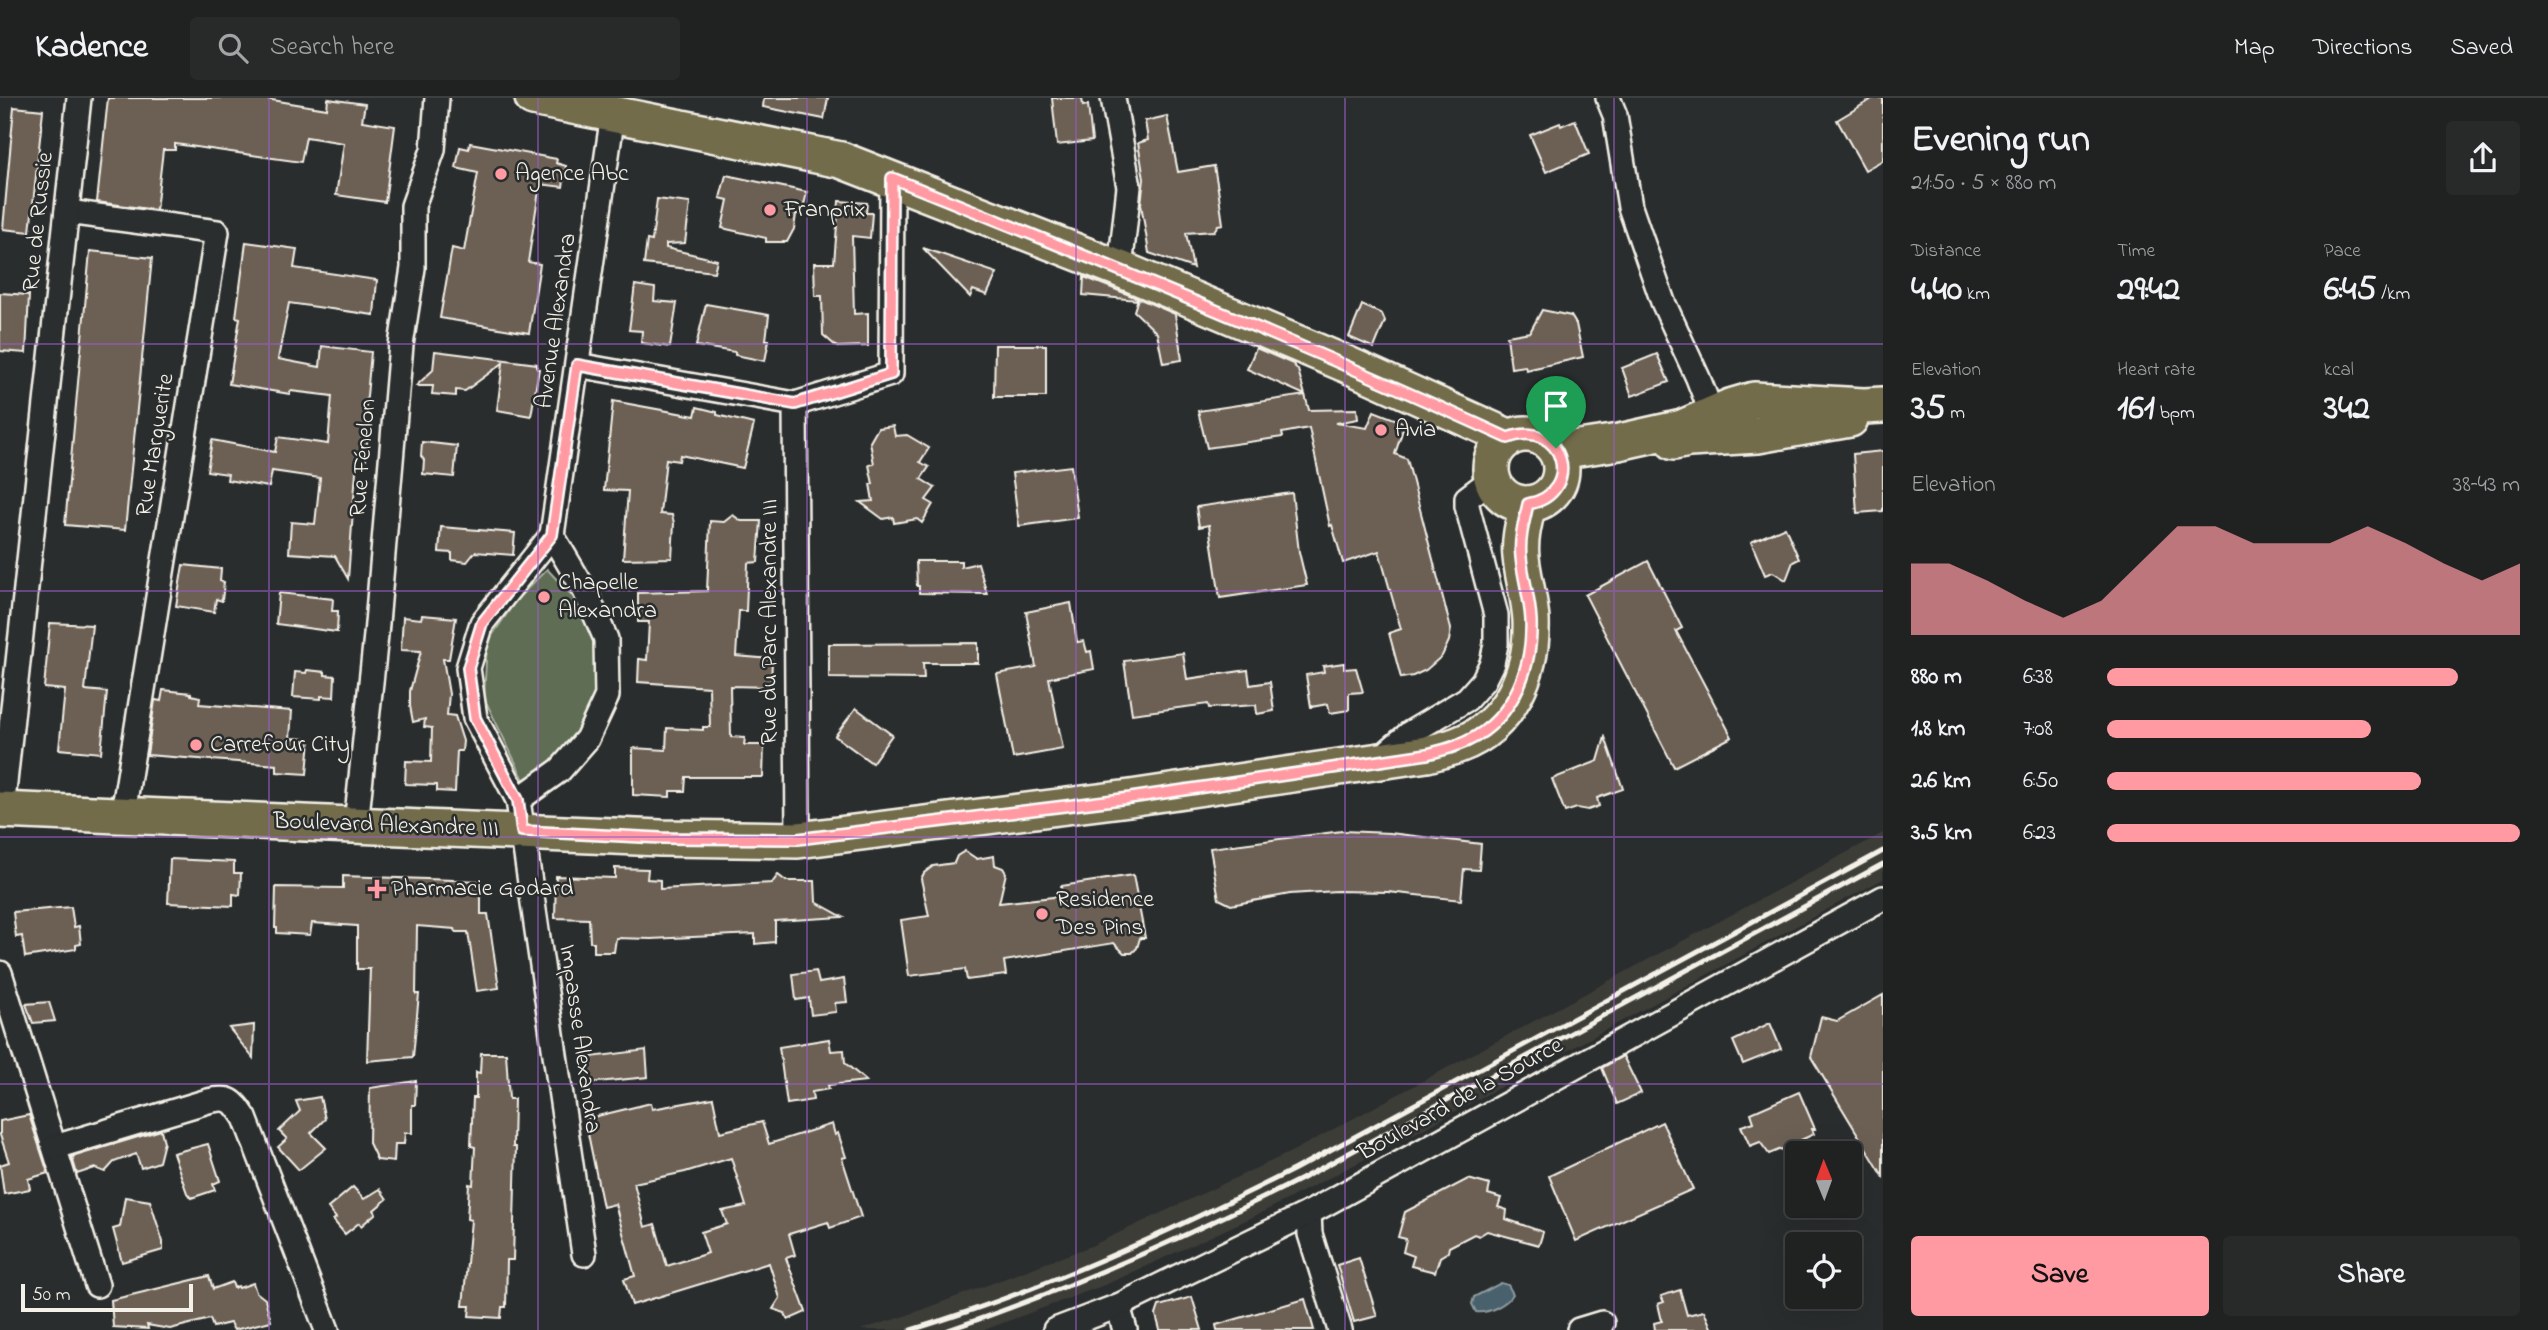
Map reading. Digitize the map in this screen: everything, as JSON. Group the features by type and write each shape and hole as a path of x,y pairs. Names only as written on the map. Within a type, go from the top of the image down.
{"main road":[{"path":"533,98 841,160 1121,269 1346,364 1508,438"},
{"path":"1559,460 1572,449 1682,428 1712,414 1754,400 1883,405"},
{"path":"1559,460 1622,453 1689,439 1758,435 1842,420 1883,418"},
{"path":"1521,433 1534,433 1546,439 1559,460 1560,482 1554,491 1538,502 1516,503 1506,498 1497,490 1492,479 1493,456 1508,438 1521,433"},
{"name":"Boulevard Alexandre III","path":"1,810 356,825 520,816 661,838 798,839 1130,798 1392,760 1460,745 1482,732 1503,713 1517,693 1527,669 1531,644 1531,618 1520,537 1528,504"}],"street":[{"name":"Rue de Russie","path":"1,810 79,98"},
{"name":"Rue Fénelon","path":"356,825 376,635 397,384 413,268 413,206 433,150 437,98"},
{"path":"1113,98 1129,187 1121,269"},
{"path":"1608,98 1615,116 1630,207 1663,302 1699,378 1712,414"},
{"name":"Avenue Alexandra","path":"552,535 613,114"},
{"path":"577,365 795,404 891,374 892,178"},
{"name":"Rue Marguerite","path":"67,212 217,232 127,788 125,816"},
{"name":"Rue du Parc Alexandre III","path":"795,404 798,839"},
{"path":"1392,760 1390,750 1410,733 1466,699 1483,681 1492,663 1496,644 1496,615 1467,506 1468,498 1492,479"},
{"path":"552,535 585,591 607,639 607,696 587,739 520,816 475,718 468,668 482,623 552,535"},
{"name":"Impasse Alexandra","path":"520,816 584,1254"},
{"name":"Boulevard de la Source","path":"1055,1330 1118,1306 1309,1213 1883,898"},
{"path":"0,973 97,1285"},
{"path":"55,1147 208,1101 223,1098 235,1103 245,1118 327,1330"},
{"path":"1309,1213 1310,1234 1340,1330"},
{"path":"1118,1306 1125,1330"},
{"path":"1579,1330 1602,1323"}],"shaded area":[{"path":"1883,833 1883,879 1425,1128 1255,1216 1107,1284 984,1330 860,1330 905,1316 1091,1246 1293,1151"}],"green space":[{"path":"547,569 579,603 594,643 594,697 575,737 554,762 526,784 484,698 487,643 517,599"}],"water":[{"path":"1501,1283 1508,1285 1513,1294 1510,1298 1491,1310 1476,1312 1472,1304 1474,1297"}],"building":[{"path":"108,98 260,98 327,109 328,99 365,104 362,121 395,126 385,202 336,195 344,143 306,137 301,162 175,144 175,150 163,150 156,210 97,202"},
{"path":"764,98 828,98 824,119 763,107"},
{"path":"1052,98 1082,98 1083,106 1088,105 1092,141 1057,145"},
{"path":"1874,98 1883,98 1883,160 1865,170 1837,120"},
{"path":"14,107 43,110 30,232 3,229"},
{"path":"1167,116 1178,172 1214,166 1218,189 1223,224 1218,225 1214,231 1186,233 1193,268 1149,253 1141,204 1144,179 1138,143 1148,140 1145,121"},
{"path":"1575,120 1589,154 1546,172 1530,135"},
{"path":"470,143 557,159 556,163 566,166 563,187 540,184 528,262 540,264 529,333 440,318 452,248 464,251 478,173 456,168 460,147 469,149"},
{"path":"726,175 807,192 802,214 796,214 794,229 787,242 766,242 766,238 722,228 728,200 720,198"},
{"path":"657,199 690,203 685,243 666,244 666,248 717,260 714,272 644,264 647,240 652,241"},
{"path":"839,201 867,203 866,213 872,213 870,238 852,236 854,314 868,313 868,346 837,347 823,335 822,296 815,296 814,263 834,263"},
{"path":"246,242 297,249 294,268 377,280 374,315 289,303 278,359 320,367 322,346 371,352 364,429 368,429 366,459 357,458 348,579 335,556 289,553 291,522 315,524 320,478 272,471 269,487 227,480 228,474 207,471 212,440 275,452 278,437 328,444 332,396 290,391 290,394 229,384 240,318 236,317"},
{"path":"923,248 997,273 987,295 973,290 970,297"},
{"path":"90,251 152,258 125,530 65,525"},
{"path":"1084,277 1137,298 1137,300 1083,295"},
{"path":"635,285 655,288 654,301 677,303 670,347 641,343 642,331 629,330"},
{"path":"0,293 29,295 26,353 0,351"},
{"path":"1138,298 1175,314 1182,360 1163,363 1157,333 1134,311"},
{"path":"706,304 769,315 766,340 769,340 765,361 735,355 735,352 696,346"},
{"path":"1362,305 1382,314 1385,321 1374,348 1349,337"},
{"path":"1542,310 1571,316 1576,324 1583,357 1526,370 1525,366 1511,368 1507,336 1530,332"},
{"path":"995,345 1046,345 1046,397 994,397"},
{"path":"1256,348 1293,364 1298,370 1305,395 1247,369"},
{"path":"435,351 537,364 539,369 531,416 497,410 503,363 465,391 456,390 456,396 432,394 433,386 416,386 433,370"},
{"path":"1657,354 1669,382 1632,396 1622,368"},
{"path":"1305,395 1309,410 1357,409 1358,419 1336,423 1367,428 1374,411 1405,423 1395,454 1407,459 1451,629 1442,656 1426,670 1413,676 1401,678 1389,633 1401,629 1379,551 1343,563 1332,525 1330,526 1309,428 1282,433 1283,437 1207,448 1198,411"},
{"path":"613,401 695,416 697,407 754,424 743,468 680,455 679,461 666,459 660,514 672,515 672,558 623,559 628,491 604,490"},
{"path":"893,426 895,436 907,435 929,448 920,462 929,467 921,479 935,488 926,500 933,504 922,523 917,519 894,523 893,517 883,519 860,502 873,501 869,465 874,464 870,442 878,428"},
{"path":"422,442 457,446 454,477 423,474"},
{"path":"1883,451 1883,511 1857,513 1853,454"},
{"path":"1071,466 1078,518 1019,526 1012,473"},
{"path":"1292,493 1299,552 1307,585 1220,598 1209,525 1199,527 1196,507"},
{"path":"733,515 741,521 761,521 758,562 748,563 746,611 739,611 736,656 772,659 771,687 730,686 731,737 745,738 744,745 764,745 763,777 686,777 685,791 670,791 670,797 633,795 633,748 666,750 667,728 703,730 703,727 710,727 709,687 638,682 639,659 647,660 649,622 638,622 638,593 707,591 710,521 724,522"},
{"path":"441,527 515,533 513,555 475,552 467,562 452,560 452,553 439,552"},
{"path":"1785,527 1799,559 1793,562 1786,580 1773,572 1765,575 1751,542"},
{"path":"916,561 961,561 961,567 978,563 987,594 919,593"},
{"path":"1648,561 1682,628 1676,631 1732,737 1674,767 1585,595"},
{"path":"183,565 221,569 220,581 224,582 222,601 216,599 214,612 176,606"},
{"path":"279,593 333,599 332,611 338,611 337,632 276,624"},
{"path":"1071,603 1077,642 1084,641 1087,652 1091,651 1094,669 1049,678 1063,749 1013,758 997,674 1036,667 1026,612"},
{"path":"422,615 456,618 449,659 443,659 449,694 447,715 455,716 463,741 462,751 457,751 455,792 437,791 437,785 405,784 406,761 431,762 432,728 424,727 425,719 413,722 410,706 410,691 421,651 401,650 403,617 421,619"},
{"path":"50,623 92,625 85,690 107,692 101,753 59,749 65,690 44,688"},
{"path":"978,643 978,663 923,663 924,679 829,678 829,644"},
{"path":"1183,653 1187,679 1248,670 1250,685 1270,682 1274,711 1257,714 1256,705 1209,708 1208,704 1132,714 1124,661"},
{"path":"1344,663 1344,669 1356,668 1363,692 1349,693 1349,710 1330,713 1328,704 1311,707 1306,675 1324,672 1323,666"},
{"path":"307,670 335,676 334,697 293,697 295,672 306,673"},
{"path":"163,690 191,693 200,697 199,704 292,711 290,738 310,739 307,774 277,772 277,765 147,755 155,700 161,701"},
{"path":"856,708 892,735 872,763 835,736"},
{"path":"1605,737 1623,789 1597,798 1599,806 1565,812 1552,779 1598,761"},
{"path":"1342,831 1390,833 1481,844 1479,870 1464,869 1461,900 1388,892 1337,891 1290,894 1231,905 1219,899 1210,848"},
{"name":"Residence Des Pins","path":"965,851 977,859 994,856 995,865 1003,868 1006,873 999,903 1062,896 1061,886 1133,875 1145,938 1140,938 1132,953 1124,953 1114,943 1004,961 1006,975 967,980 965,969 909,976 901,920 929,916 921,879 924,873 933,866 954,863 957,856"},
{"path":"170,859 234,862 234,873 241,873 240,895 233,894 233,906 168,903"},
{"path":"615,868 648,869 647,879 660,880 660,889 772,883 778,875 786,881 815,881 816,902 843,917 775,921 775,942 755,944 755,934 616,938 614,952 594,952 594,942 590,942 589,919 555,918 556,876 615,878"},
{"path":"343,876 481,881 481,914 488,914 499,988 477,991 468,932 417,926 416,994 419,994 413,1057 367,1061 370,969 357,969 357,926 312,923 310,935 277,933 275,928 276,887 343,888"},
{"path":"71,907 74,927 79,926 81,944 76,945 76,949 25,957 22,936 16,937 13,912"},
{"path":"816,971 819,983 844,979 847,1002 835,1003 836,1012 811,1015 809,998 796,1000 793,974"},
{"path":"1883,995 1883,1176 1811,1057 1821,1017 1837,1021"},
{"path":"49,1002 55,1021 33,1023 26,1004"},
{"path":"1770,1023 1781,1049 1743,1064 1733,1041"},
{"path":"254,1025 253,1058 229,1028"},
{"path":"829,1039 831,1051 844,1050 845,1063 866,1081 828,1085 829,1089 812,1092 813,1100 787,1104 779,1047"},
{"path":"646,1050 648,1077 588,1083 583,1058"},
{"path":"481,1053 506,1053 509,1099 514,1099 513,1147 516,1147 513,1260 507,1260 506,1307 502,1307 501,1318 469,1316 470,1306 463,1306 471,1220 467,1219 469,1184 473,1185 475,1147 471,1146 473,1098 476,1098 476,1072 480,1073"},
{"path":"1623,1056 1641,1093 1617,1104 1602,1068"},
{"path":"416,1081 415,1105 412,1105 412,1133 405,1133 404,1144 395,1144 394,1162 377,1160 369,1143 370,1088"},
{"path":"1799,1092 1815,1129 1812,1129 1814,1134 1801,1141 1785,1141 1785,1151 1781,1149 1769,1154 1760,1142 1750,1146 1741,1126 1754,1122 1751,1113"},
{"path":"320,1097 325,1119 311,1133 326,1148 299,1170 278,1147 287,1139 279,1131 300,1111 296,1101"},
{"path":"713,1098 720,1132 762,1122 769,1144 832,1124 846,1157 842,1158 861,1217 830,1228 828,1222 789,1234 795,1255 786,1258 806,1312 788,1320 785,1313 773,1309 780,1298 769,1263 632,1305 624,1279 635,1276 615,1204 603,1207 585,1119 651,1103 652,1109","holes":["731,1158 746,1206 722,1211 727,1224 701,1232 708,1253 667,1266 655,1224 645,1227 634,1183"]},
{"path":"29,1115 48,1173 28,1179 30,1189 4,1194 0,1165 9,1162 0,1135 0,1121"},
{"path":"1662,1122 1693,1189 1576,1241 1549,1176"},
{"path":"161,1130 164,1142 159,1162 141,1168 136,1154 114,1162 105,1172 95,1168 77,1174 72,1157"},
{"path":"208,1144 220,1181 213,1184 215,1190 191,1198 173,1153"},
{"path":"1468,1179 1490,1185 1488,1194 1501,1198 1498,1207 1507,1210 1506,1219 1543,1232 1539,1245 1487,1231 1479,1236 1474,1234 1449,1247 1448,1252 1440,1257 1435,1272 1411,1266 1414,1256 1403,1252 1406,1239 1398,1237 1405,1212"},
{"path":"353,1187 364,1199 380,1189 387,1199 361,1226 359,1223 345,1234 333,1220 336,1218 328,1208"},
{"path":"125,1197 150,1201 163,1250 122,1262 113,1229 120,1227"},
{"path":"1359,1258 1377,1316 1354,1322 1337,1265"},
{"path":"209,1276 213,1289 232,1282 234,1288 253,1283 256,1292 265,1299 271,1321 234,1330 230,1323 213,1327 210,1319 170,1329 147,1325 148,1329 113,1327 111,1300"},
{"path":"1680,1290 1687,1315 1704,1311 1712,1330 1655,1330 1654,1323 1662,1321 1658,1304 1664,1302 1661,1296"},
{"path":"1192,1297 1202,1330 1160,1330 1156,1315 1159,1306"},
{"path":"1305,1299 1314,1330 1217,1330 1216,1325"}],"railway":[{"path":"911,1330 1058,1278 1249,1192 1883,851"},
{"path":"948,1330 1127,1261 1301,1179 1883,864"}],"place":[{"name":"Agence Abc","path":"501,174"},
{"name":"Franprix","path":"770,210"},
{"name":"Avia","path":"1381,430"},
{"name":"Chapelle Alexandra","path":"544,597"},
{"name":"Carrefour City","path":"196,745"},
{"name":"Pharmacie Godard","path":"377,889"},
{"name":"Residence Des Pins","path":"1042,914"}],"route":[{"path":"892,178 1121,269 1346,364 1508,438 1521,433 1534,433 1556,448 1561,460 1560,482 1547,498 1528,504 1520,537 1531,618 1531,644 1527,669 1517,693 1503,713 1482,732 1460,745 1427,754 1130,798 798,839 661,838 522,831 518,800 475,718 468,668 482,623 552,535 577,365 795,404 891,374 892,178"}]}
